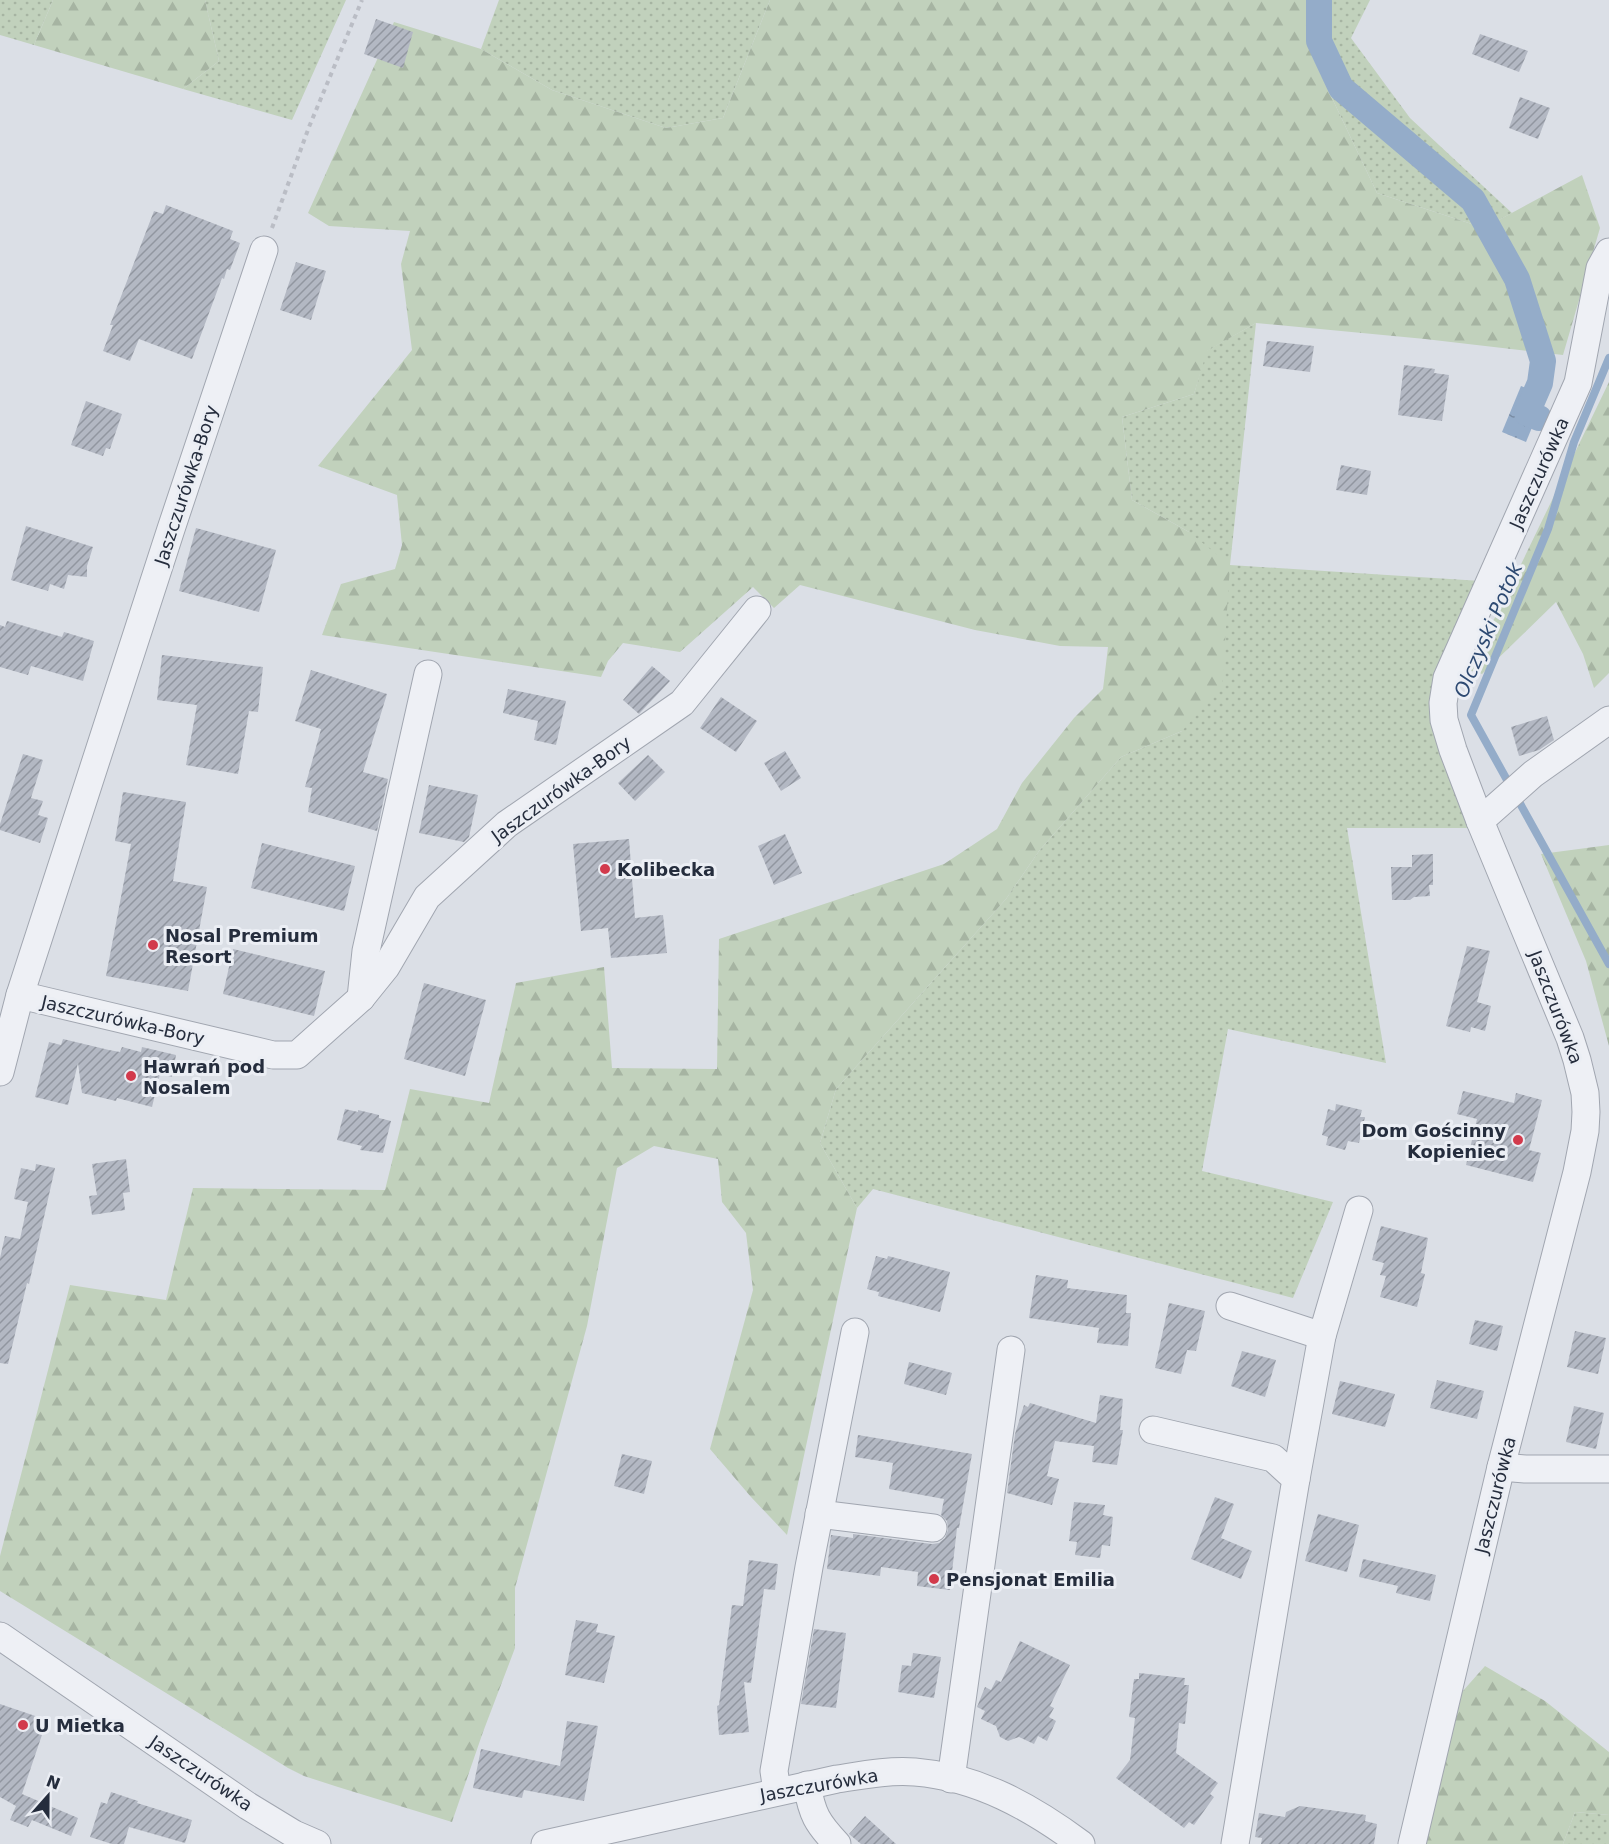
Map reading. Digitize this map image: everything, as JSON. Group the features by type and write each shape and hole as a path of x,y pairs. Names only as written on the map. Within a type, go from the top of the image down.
{"street":[{"name":"Jaszczurówka-Bory","path":"0,1072 20,995 264,250"},
{"name":"Jaszczurówka","path":"1412,1844 1501,1467 1577,1172 1585,1131 1586,1112 1582,1078 1570,1038 1480,821 1444,720 1443,703 1447,678 1542,469 1578,383 1604,260"},
{"name":"Jaszczurówka-Bory","path":"20,995 273,1055 297,1055 361,998 386,967 427,897 507,824 682,703 757,610"},
{"path":"361,998 366,951 428,674"},
{"path":"1480,821 1533,774 1609,720"},
{"path":"1235,1844 1322,1336 1359,1210"},
{"path":"1230,1306 1322,1336"},
{"path":"777,1791 774,1771 819,1514 855,1332"},
{"path":"951,1779 1011,1350"},
{"path":"1153,1430 1273,1458 1296,1479"},
{"path":"1501,1467 1609,1469"},
{"path":"819,1514 933,1528"},
{"name":"Jaszczurówka","path":"0,1636 248,1806 294,1834 317,1844"},
{"name":"Jaszczurówka","path":"545,1844 807,1785 884,1773 915,1772 989,1789 1045,1818 1081,1844"},
{"path":"807,1785 810,1804 819,1826 837,1844"}],"path":[{"path":"264,250 309,128 362,0"}],"green space":[{"path":"0,0 53,0 34,45 0,35"},
{"path":"53,0 205,0 219,61 183,89 34,45"},
{"path":"205,0 346,0 292,120 183,89 219,61"},
{"path":"499,0 770,0 723,118 666,128 552,90 481,49"},
{"path":"770,0 1310,0 1306,16 1313,58 1377,193 1484,228 1582,175 1600,228 1563,355 1256,323 1207,351 1194,394 1122,417 1132,500 1189,532 1230,565 1222,687 1182,731 1121,757 1039,851 1006,899 836,1089 820,1143 857,1208 787,1535 710,1449 753,1290 746,1233 722,1202 718,1159 654,1146 617,1168 587,1326 515,1588 515,1648 452,1822 304,1776 288,1768 0,1591 0,1556 70,1285 166,1300 193,1188 385,1190 410,1089 489,1103 516,983 604,967 612,1068 717,1069 719,939 944,864 997,829 1022,783 1074,718 1103,689 1108,647 1060,646 975,630 800,585 774,608 753,587 680,652 623,643 608,661 601,677 322,635 341,584 395,569 402,545 397,495 318,466 412,350 401,264 410,231 329,226 308,213 394,22 481,49 552,90 666,128 723,118"},
{"path":"1310,0 1370,0 1351,38 1410,118 1512,213 1484,228 1377,193 1313,58 1306,16"},
{"path":"1256,323 1230,565 1481,581 1434,684 1469,828 1347,828 1386,1063 1228,1029 1202,1171 1333,1202 1293,1298 873,1189 857,1208 820,1143 836,1089 1006,899 1039,851 1121,757 1182,731 1189,532 1132,500 1122,417 1194,394 1206,351"},
{"path":"1609,382 1609,673 1594,688 1583,654 1556,602 1482,674 1463,668 1496,616"},
{"path":"1609,845 1609,1046 1586,961 1541,854"},
{"path":"1485,1666 1545,1701 1609,1752 1609,1815 1575,1812 1563,1844 1424,1844 1462,1692"},
{"path":"1575,1812 1609,1815 1609,1844 1563,1844"}],"water":[{"path":"1521,386 1545,396 1526,442 1502,432"}],"building":[{"path":"376,19 413,32 403,68 364,54"},
{"path":"1480,34 1528,51 1519,72 1472,54"},
{"path":"1520,97 1550,108 1538,139 1509,128"},
{"path":"166,205 233,231 230,239 240,243 230,270 227,269 224,279 222,278 192,359 139,339 130,361 103,351 113,325 110,325 154,211 163,214"},
{"path":"296,262 326,271 311,320 280,310"},
{"path":"1267,341 1314,346 1310,372 1263,366"},
{"path":"1404,365 1435,369 1434,373 1449,375 1442,421 1398,415"},
{"path":"86,401 122,414 110,449 106,448 103,456 71,445"},
{"path":"1341,465 1371,471 1367,495 1336,490"},
{"path":"26,526 93,547 87,566 87,577 68,575 64,589 50,584 48,591 11,580"},
{"path":"196,528 276,550 259,612 179,591"},
{"path":"7,621 62,637 64,632 94,641 83,681 31,666 28,675 0,667 0,625 5,627"},
{"path":"162,655 263,667 258,712 249,711 238,774 186,765 197,705 157,700"},
{"path":"652,666 670,681 639,714 623,700"},
{"path":"311,670 387,694 363,772 388,779 377,831 308,812 312,788 305,787 321,729 295,721"},
{"path":"508,689 566,701 556,745 534,740 538,721 503,713"},
{"path":"721,697 757,721 736,752 700,728"},
{"path":"1547,716 1554,740 1539,750 1519,756 1511,727"},
{"path":"785,751 801,778 781,791 764,763"},
{"path":"23,754 43,760 31,798 43,801 38,815 48,818 40,843 0,830"},
{"path":"648,755 665,772 635,801 618,783"},
{"path":"429,785 478,795 469,837 464,842 419,833"},
{"path":"123,792 186,802 173,881 207,887 188,991 106,976 131,844 115,841"},
{"path":"785,834 802,873 774,885 758,846"},
{"path":"629,839 635,918 663,915 667,953 611,958 608,928 581,931 573,844"},
{"path":"262,843 355,866 344,911 251,888"},
{"path":"1433,854 1433,885 1429,885 1430,896 1414,897 1410,900 1392,900 1391,867 1412,867 1412,855"},
{"path":"1467,946 1490,951 1477,1002 1491,1006 1485,1031 1471,1027 1470,1032 1446,1026"},
{"path":"233,949 325,971 314,1016 223,994"},
{"path":"424,983 486,1000 465,1076 404,1059"},
{"path":"63,1039 120,1052 122,1047 141,1052 142,1047 176,1055 172,1077 160,1074 152,1107 117,1098 116,1101 82,1093 78,1063 68,1105 35,1097 49,1042 61,1045"},
{"name":"Dom Gościnny Kopieniec","path":"1463,1091 1514,1103 1516,1093 1542,1100 1529,1150 1541,1153 1533,1182 1466,1165 1477,1119 1457,1114"},
{"path":"1336,1104 1362,1110 1360,1117 1365,1117 1359,1143 1348,1141 1345,1150 1326,1145 1328,1137 1322,1135 1328,1109 1335,1111"},
{"path":"345,1109 379,1115 379,1118 391,1121 383,1153 360,1150 362,1146 337,1140"},
{"path":"126,1159 130,1192 123,1193 125,1210 92,1215 89,1196 97,1195 92,1164"},
{"path":"36,1164 55,1168 8,1364 0,1363 0,1258 5,1236 20,1239 28,1202 14,1199 21,1168 35,1171"},
{"path":"1381,1226 1428,1238 1421,1273 1425,1274 1417,1307 1380,1297 1386,1276 1380,1275 1384,1263 1372,1260"},
{"path":"876,1256 887,1259 888,1256 950,1272 940,1312 878,1296 879,1292 867,1289"},
{"path":"1036,1275 1068,1280 1067,1288 1127,1295 1126,1313 1131,1313 1128,1346 1097,1343 1099,1328 1029,1318"},
{"path":"1169,1303 1205,1311 1196,1351 1187,1350 1181,1374 1155,1368"},
{"path":"1475,1320 1503,1326 1497,1351 1469,1344"},
{"path":"1575,1331 1606,1338 1598,1374 1567,1367"},
{"path":"1242,1351 1276,1360 1265,1397 1231,1386"},
{"path":"909,1362 952,1373 946,1395 904,1384"},
{"path":"1437,1380 1484,1391 1477,1419 1430,1408"},
{"path":"1340,1381 1395,1394 1385,1427 1332,1414"},
{"path":"1100,1395 1123,1399 1120,1430 1123,1430 1117,1465 1092,1462 1094,1446 1055,1441 1047,1476 1059,1479 1052,1505 1007,1493 1015,1434 1024,1405 1028,1407 1030,1403 1096,1423"},
{"path":"1574,1406 1604,1413 1596,1449 1566,1442"},
{"path":"858,1435 972,1454 959,1528 957,1528 950,1590 917,1586 918,1572 881,1567 880,1576 827,1569 831,1535 853,1538 853,1534 932,1544 939,1543 945,1538 948,1530 947,1521 941,1515 944,1499 889,1489 893,1463 855,1457"},
{"path":"622,1454 652,1461 644,1494 614,1486"},
{"path":"1215,1497 1234,1504 1221,1538 1252,1551 1241,1579 1191,1559"},
{"path":"1074,1502 1105,1505 1103,1515 1113,1517 1110,1546 1102,1545 1100,1558 1075,1555 1077,1542 1069,1541"},
{"path":"1318,1514 1359,1525 1347,1572 1305,1561"},
{"path":"1363,1559 1436,1575 1430,1601 1396,1593 1398,1586 1359,1577"},
{"path":"749,1560 778,1564 775,1590 764,1589 751,1683 744,1682 749,1732 719,1735 717,1706 719,1705 732,1605 743,1606"},
{"path":"576,1620 598,1624 596,1632 615,1636 604,1683 565,1675"},
{"path":"814,1629 846,1633 836,1708 801,1704"},
{"path":"1020,1641 1070,1665 1050,1706 1054,1708 1049,1717 1056,1721 1047,1741 1038,1736 1034,1744 1019,1737 1008,1741 1000,1737 996,1726 981,1719 985,1711 977,1707 985,1687 991,1690 996,1680 1001,1682"},
{"path":"913,1653 941,1657 934,1698 898,1692 902,1665 911,1666"},
{"path":"1139,1673 1185,1678 1184,1685 1189,1685 1185,1724 1179,1723 1176,1753 1218,1783 1210,1794 1214,1797 1194,1825 1189,1822 1184,1828 1116,1778 1130,1760 1135,1718 1129,1717 1134,1679 1139,1679"},
{"path":"0,1704 47,1720 22,1794 78,1818 71,1836 32,1820 28,1827 10,1820 16,1806 0,1797"},
{"path":"567,1721 598,1726 584,1801 524,1790 522,1798 473,1788 481,1749 560,1766"},
{"path":"111,1792 138,1801 137,1803 192,1820 185,1843 129,1827 124,1844 112,1844 90,1837 101,1802 107,1804"},
{"path":"1300,1806 1366,1815 1365,1821 1377,1824 1374,1844 1261,1844 1262,1838 1255,1837 1259,1813 1285,1817 1286,1812"},
{"path":"865,1816 896,1844 861,1844 849,1834"}],"waterway":[{"path":"1319,0 1319,41 1341,88 1473,200 1517,279 1543,361 1540,383 1527,413 1539,418"},
{"name":"Olczyski Potok","path":"1609,358 1574,442 1548,529 1471,715 1609,964"}],"place":[{"name":"Kolibecka","path":"605,869"},
{"name":"Nosal Premium Resort","path":"153,945"},
{"name":"Hawrań pod Nosalem","path":"131,1076"},
{"name":"Dom Gościnny Kopieniec","path":"1518,1140"},
{"name":"Pensjonat Emilia","path":"934,1579"},
{"name":"U Mietka","path":"23,1725"}]}
